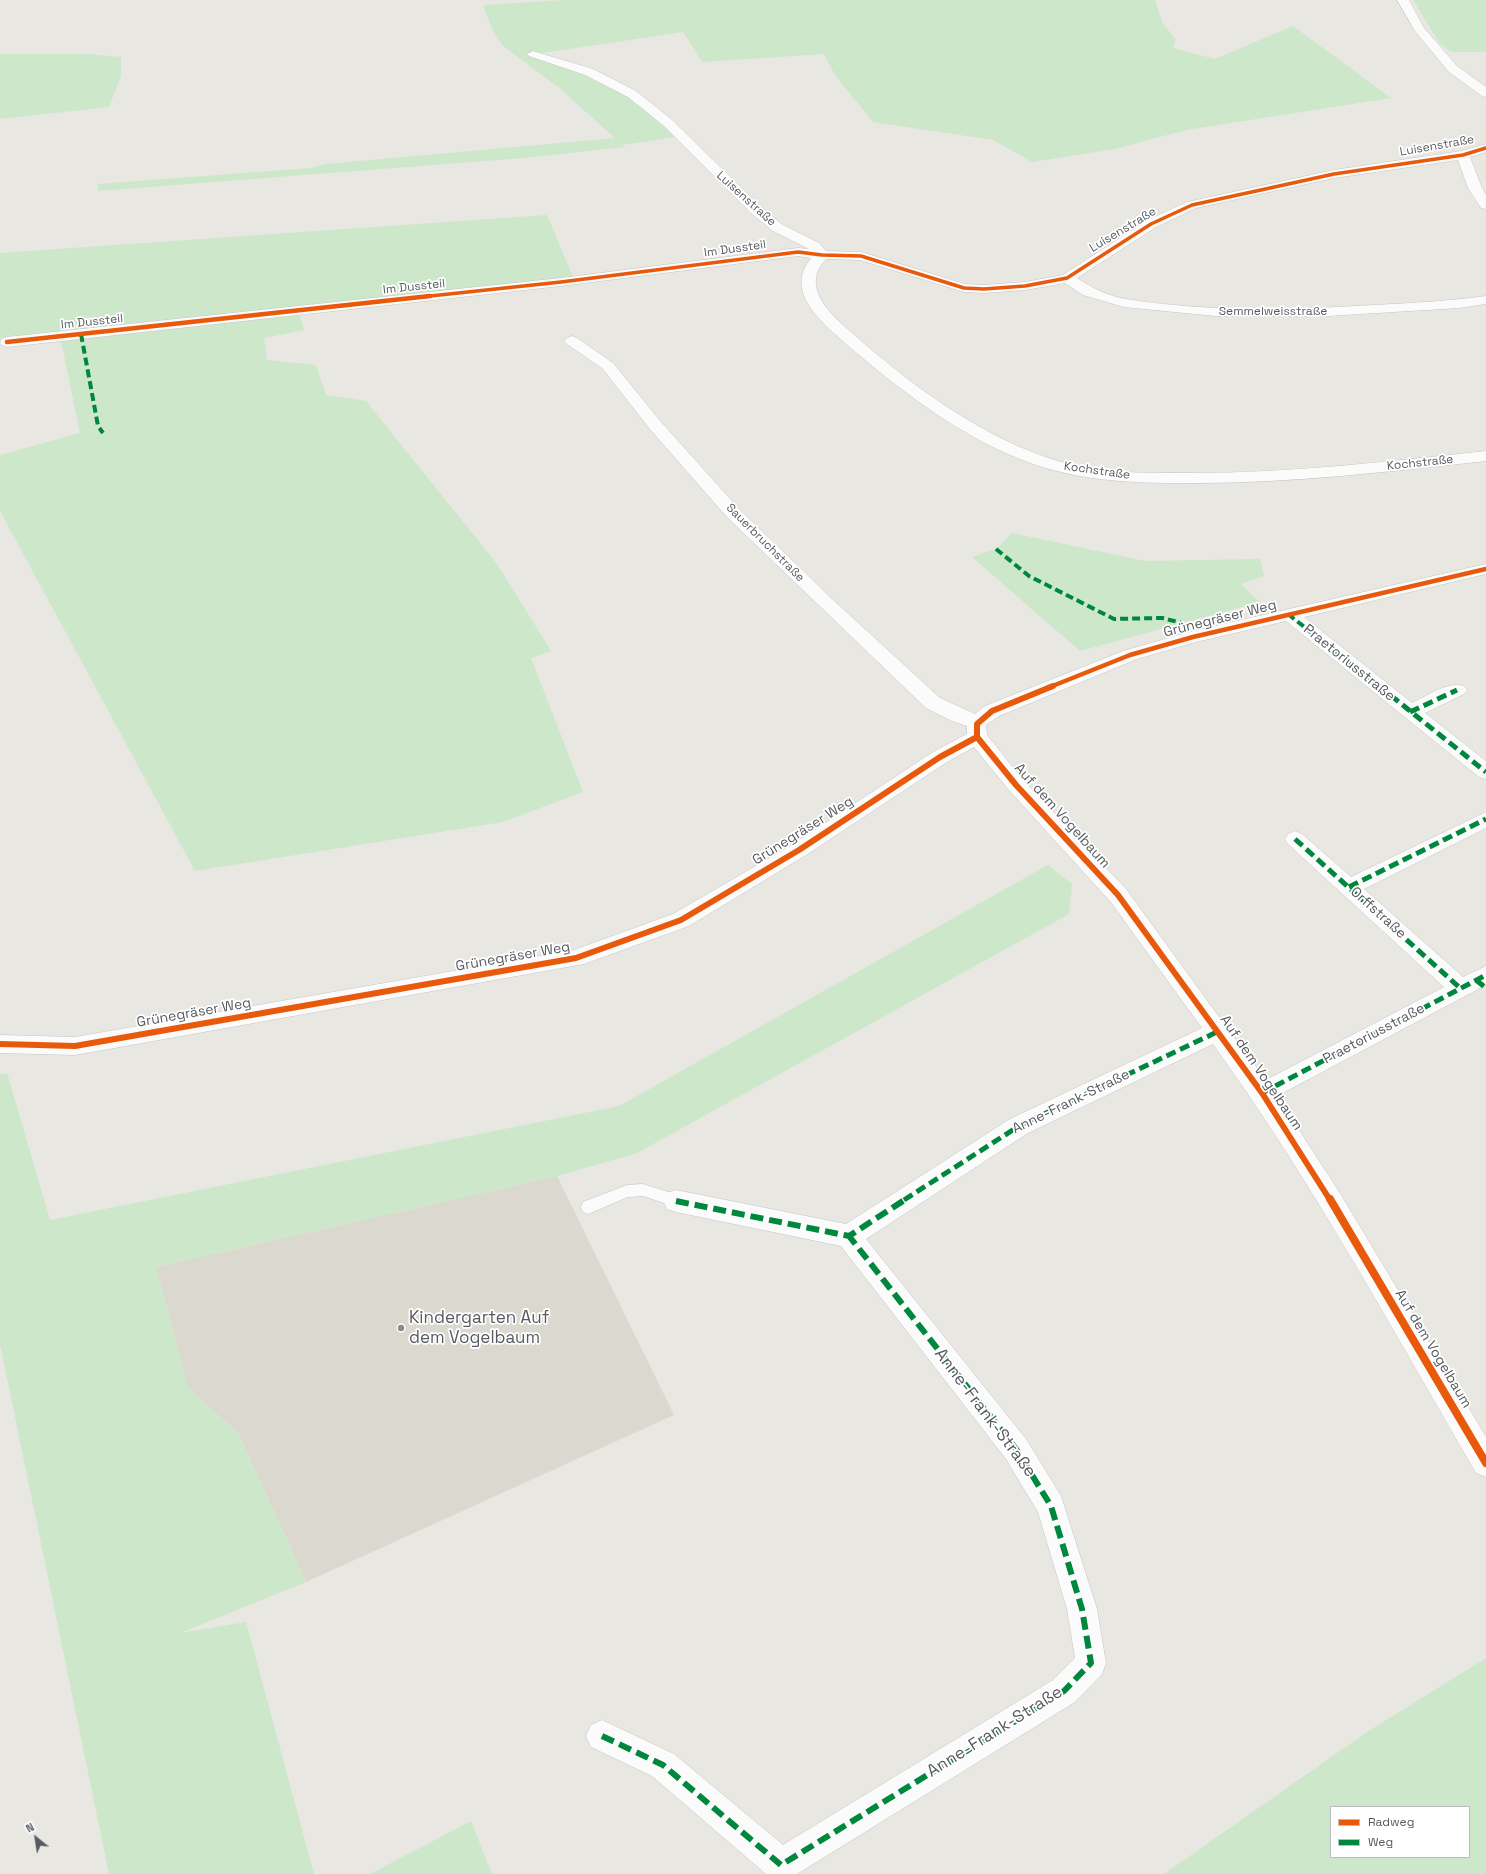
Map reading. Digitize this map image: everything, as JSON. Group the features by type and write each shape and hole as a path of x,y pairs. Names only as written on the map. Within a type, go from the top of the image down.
{"street":[{"path":"1403,0 1419,29 1453,68 1486,93"},
{"name":"Luisenstraße","path":"533,54 607,79 632,94 667,122 756,210 778,228 814,246 822,255 861,256 964,288 984,289 1025,286 1067,278 1151,224 1192,205 1334,174 1463,155 1486,148"},
{"path":"1463,155 1475,188 1486,205"},
{"name":"Im Dussteil","path":"7,342 561,282 798,252 822,255"},
{"name":"Kochstraße","path":"822,255 814,261 807,279 811,298 824,315 851,341 948,414 975,432 1011,449 1060,467 1102,474 1212,479 1293,475 1486,456"},
{"name":"Semmelweisstraße","path":"1067,278 1088,292 1124,303 1215,312 1328,312 1459,304 1486,300"},
{"name":"Sauerbruchstraße","path":"572,341 608,366 655,425 733,513 826,603 933,703 959,716 977,729"},
{"name":"Grünegräser Weg","path":"0,1044 75,1046 576,958 681,920 798,850 940,757 977,729 992,711 1130,655 1193,637 1288,614 1486,569"},
{"name":"Praetoriusstraße","path":"1288,614 1486,772"},
{"path":"1410,712 1457,690"},
{"name":"Auf dem Vogelbaum","path":"977,729 1016,784 1118,895 1262,1093 1332,1203 1486,1463"},
{"path":"1349,887 1486,819"},
{"name":"Orffstraße","path":"1295,839 1349,887 1477,983"},
{"name":"Praetoriusstraße","path":"1262,1093 1477,983"},
{"name":"Anne-Frank-Straße","path":"602,1736 663,1765 781,1865 1064,1691 1091,1664 1082,1609 1051,1506 1016,1449 850,1236 1019,1126 1218,1031"},
{"path":"676,1201 850,1236"}],"lane":[{"path":"588,1207 627,1191 643,1190 676,1201"}],"shaded area":[{"name":"Kindergarten Auf dem Vogelbaum","path":"557,1176 674,1415 306,1582 238,1433 188,1388 156,1267"}],"green space":[{"path":"563,0 1155,0 1162,22 1176,40 1173,48 1215,59 1293,26 1391,98 1186,130 1115,149 1032,162 993,140 873,122 835,75 824,54 702,62 683,32 543,53 535,57 587,74 626,95 676,137 622,145 625,147 524,158 98,191 98,184 310,168 326,164 615,138 558,87 502,45 492,29 483,5"},
{"path":"1413,0 1486,0 1486,52 1452,52 1440,44"},
{"path":"0,54 87,54 121,57 121,76 109,107 0,119"},
{"path":"547,215 573,277 0,338 0,253"},
{"path":"299,313 304,330 264,338 267,360 316,365 326,395 366,401 497,564 551,651 531,658 583,792 503,822 195,871 0,511 0,455 80,433 61,340"},
{"path":"1012,533 1145,561 1260,559 1264,576 1241,584 1260,602 1080,651 972,557 996,549"},
{"path":"1048,865 1072,884 1069,914 637,1153 557,1176 156,1267 188,1388 238,1433 306,1582 180,1633 246,1622 314,1874 109,1874 0,1344 0,1074 7,1073 50,1220 619,1106"},
{"path":"1486,1658 1486,1874 1164,1874 1367,1732"},
{"path":"471,1821 492,1874 370,1874"}],"marked path":[{"path":"81,334 98,426 103,433"},
{"path":"996,549 1029,576 1114,619 1162,618 1182,623"},
{"path":"1288,614 1486,772"},
{"path":"1410,712 1457,690"},
{"path":"1349,887 1486,819"},
{"path":"1295,839 1460,988"},
{"path":"1262,1093 1486,975"},
{"path":"1476,980 1486,988"},
{"path":"676,1201 849,1236 1019,1126 1219,1031"},
{"path":"602,1736 663,1765 781,1865 1064,1691 1091,1663 1082,1609 1051,1506 1016,1449 849,1236"}],"cycle path":[{"path":"7,342 561,282 798,252 822,255 861,256 964,288 984,289 1025,286 1067,278 1151,224 1192,205 1334,174 1463,155 1486,148"},
{"path":"1486,569 1193,637 1130,655 992,711 981,719 976,727 977,737 1016,785 1118,895 1262,1093 1332,1203 1486,1463"},
{"path":"0,1044 75,1046 576,958 681,920 799,850 940,757 977,737"}],"place":[{"name":"Kindergarten Auf dem Vogelbaum","path":"401,1328"}]}
